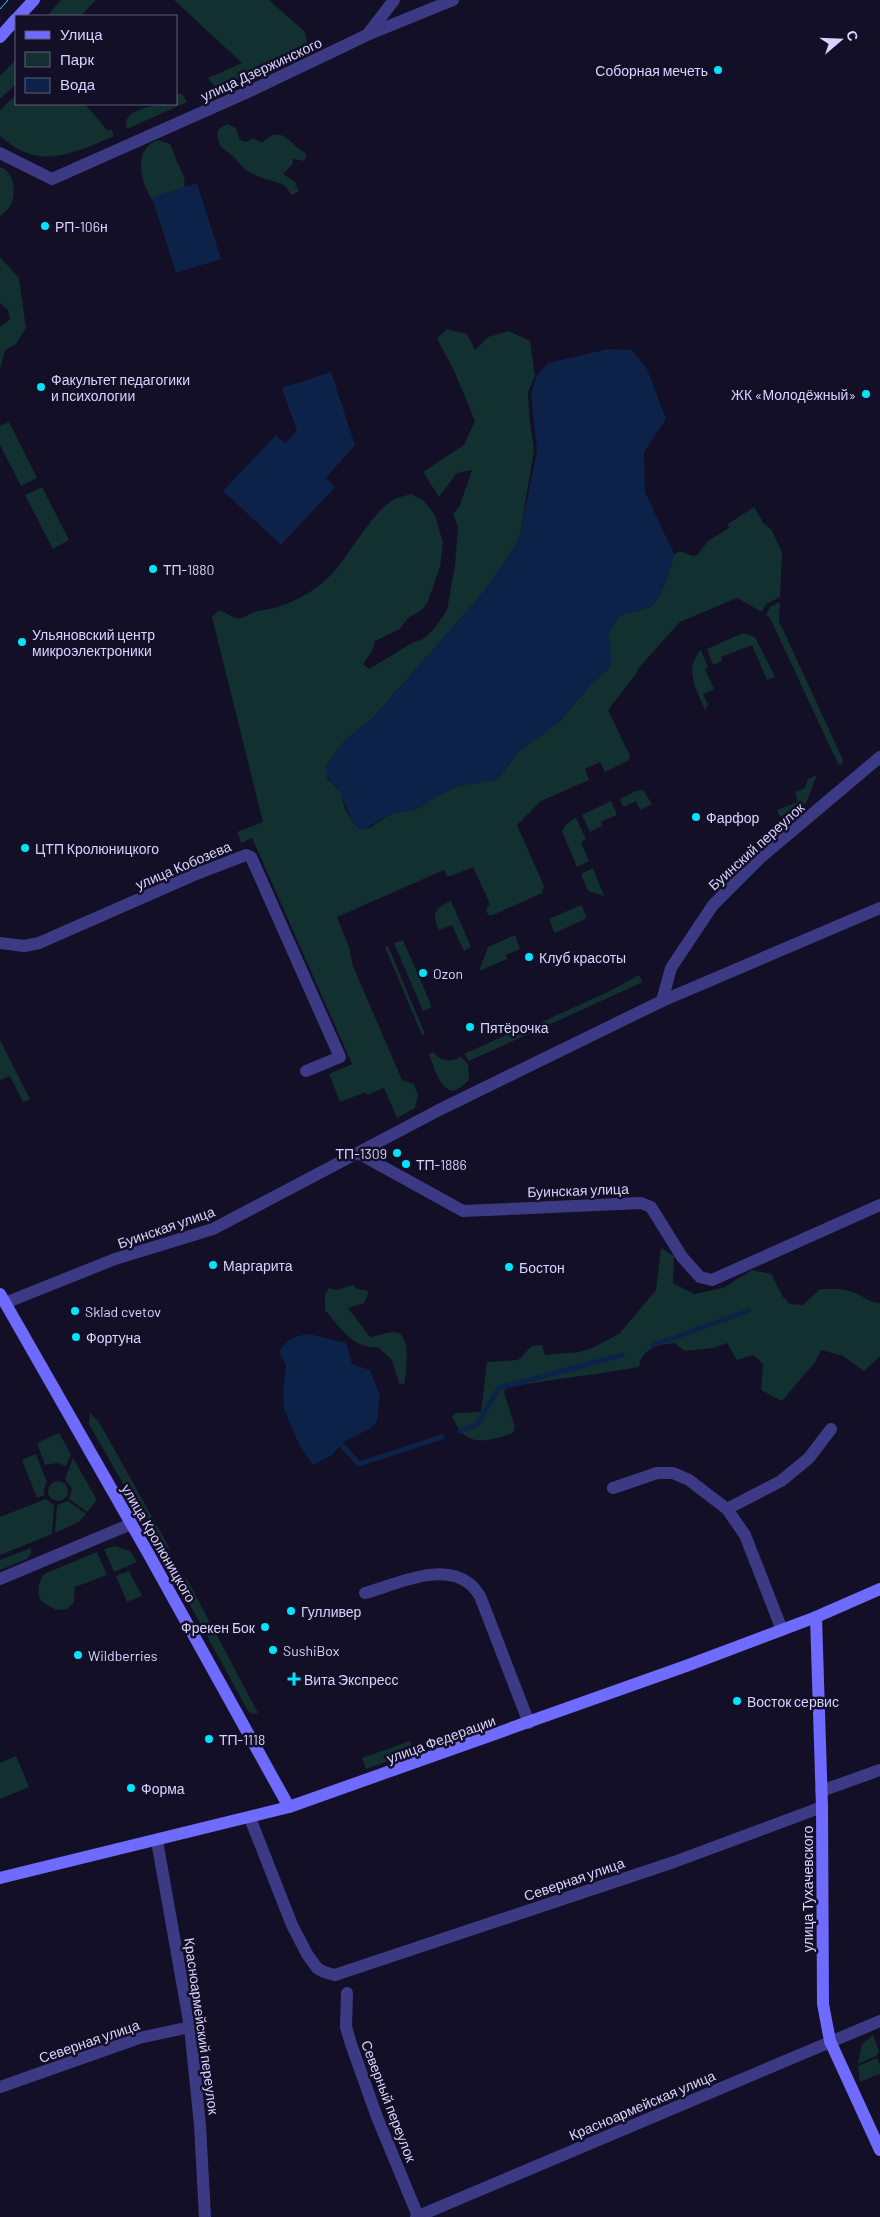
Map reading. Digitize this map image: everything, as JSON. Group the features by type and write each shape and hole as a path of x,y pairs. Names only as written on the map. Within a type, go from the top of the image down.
{"street":[{"path":"20,15 34,0"},
{"path":"367,35 394,0"},
{"name":"улица Дзержинского","path":"0,153 52,179 250,91 367,35 454,0"},
{"path":"0,37 15,21"},
{"name":"Буинский переулок","path":"662,1001 671,968 713,905 759,859 880,758"},
{"name":"улица Кобозева","path":"0,943 24,946 39,943 194,874 246,855 251,857 340,1056 306,1071"},
{"name":"Буинская улица","path":"2,1298 213,1229 439,1110 662,1001 880,908"},
{"name":"Буинская улица","path":"358,1154 463,1211 641,1203 651,1207 682,1257 700,1277 712,1280 880,1205"},
{"name":"улица Кролюницкого","path":"2,1298 289,1807"},
{"path":"727,1510 781,1481 809,1458 831,1430"},
{"path":"613,1488 657,1473 673,1473 689,1480 727,1510 745,1535 782,1630"},
{"path":"0,1578 131,1524"},
{"path":"365,1593 417,1578 440,1574 456,1577 470,1584 480,1596 486,1610 529,1723"},
{"name":"улица Федерации","path":"0,1878 157,1841 289,1807 529,1723 782,1630 880,1589"},
{"name":"улица Тухачевского","path":"816,1617 822,1807 823,2004 830,2041 880,2150"},
{"path":"821,1791 880,1770"},
{"name":"Северная улица","path":"250,1818 292,1925 307,1954 317,1968 335,1975 674,1862 822,1807"},
{"name":"Красноармейский переулок","path":"157,1841 190,2027 200,2125 205,2217"},
{"name":"Северный переулок","path":"347,1994 346,2027 351,2044 377,2117 417,2217"},
{"name":"Красноармейская улица","path":"417,2217 880,2021"},
{"name":"Северная улица","path":"0,2087 140,2038 190,2027"}],"green space":[{"path":"61,0 96,0 82,15 48,15"},
{"path":"174,0 269,0 304,31 307,39 306,46 291,60 216,89 208,78 242,63"},
{"path":"15,60 15,85 0,99 0,76"},
{"path":"178,94 182,94 187,102 127,129 126,121 130,116 148,107 178,105"},
{"path":"15,96 15,105 86,105 108,131 111,129 114,136 71,153 49,157 38,156 23,152 0,136 0,110"},
{"path":"227,124 236,128 240,140 246,142 253,138 262,143 269,137 280,135 306,154 305,161 293,159 292,165 283,174 295,182 299,191 292,195 284,185 257,176 244,169 233,156 220,146 217,133 220,128"},
{"path":"158,140 170,144 185,181 182,192 159,208 153,201 144,182 141,162 149,145"},
{"path":"0,167 9,173 13,183 14,194 11,205 0,216"},
{"path":"0,257 19,278 26,328 16,344 5,350 0,369 0,327 10,319 8,310 0,303"},
{"path":"447,329 467,334 475,350 488,337 509,331 530,341 535,376 528,392 534,450 520,535 512,551 482,594 372,719 344,741 327,778 341,792 345,809 355,825 370,828 388,815 419,808 435,797 458,786 498,779 518,752 560,721 591,684 611,666 609,632 620,615 644,609 655,602 666,582 674,554 680,551 693,556 697,555 708,541 729,528 728,524 754,507 764,524 771,529 782,552 780,597 766,604 762,612 737,598 680,622 637,670 636,674 608,710 630,756 629,760 605,772 600,762 585,769 589,780 541,801 517,825 544,886 542,893 493,915 488,915 486,909 490,904 473,867 451,876 447,876 444,870 337,917 349,947 353,966 402,1080 414,1084 418,1095 415,1108 397,1118 384,1088 367,1095 366,1092 340,1102 329,1074 352,1064 252,838 241,843 237,832 263,822 212,617 219,610 236,618 242,618 255,612 291,602 311,591 337,568 386,505 395,499 411,494 424,501 435,515 443,543 440,567 428,601 422,610 408,618 400,629 375,641 372,651 363,664 369,669 412,643 423,639 434,629 447,610 455,565 458,527 453,514 460,505 472,470 457,473 439,497 423,472 464,445 475,421 455,373 437,338"},
{"path":"9,422 37,478 21,486 0,445 0,426"},
{"path":"42,487 69,540 53,549 25,495"},
{"path":"780,602 779,621 843,760 842,765 838,764 770,618 766,615 770,607"},
{"path":"743,633 755,637 775,677 767,680 752,645 721,657 722,661 713,665 707,649"},
{"path":"701,650 708,667 705,669 714,689 703,694 708,705 705,710 695,687 692,672 696,657"},
{"path":"817,775 806,803 780,817 777,810 798,802 795,792 805,788 808,779"},
{"path":"643,790 652,804 640,810 636,801 623,807 620,799 636,791"},
{"path":"611,801 617,815 601,822 602,826 590,832 582,815"},
{"path":"576,818 586,839 581,842 589,861 577,867 562,831 566,824"},
{"path":"593,868 604,896 588,891 581,874"},
{"path":"451,901 471,947 464,951 452,925 439,930 435,919 438,909"},
{"path":"581,905 587,918 555,933 549,919"},
{"path":"515,935 520,949 506,955 507,959 479,971 488,947"},
{"path":"403,940 432,1007 423,1011 394,943"},
{"path":"388,946 425,1034 422,1035 385,947"},
{"path":"639,975 643,982 469,1061 464,1054 528,1025 533,1026 614,989"},
{"path":"0,1040 30,1099 23,1102 10,1076 0,1080"},
{"path":"433,1052 439,1058 446,1060 461,1057 468,1064 469,1080 456,1090 446,1088 438,1078 429,1054"},
{"path":"661,1248 674,1256 673,1283 694,1294 723,1288 752,1270 771,1274 783,1297 790,1304 803,1305 820,1289 849,1291 880,1303 880,1356 864,1371 843,1356 821,1350 815,1362 782,1401 761,1390 763,1364 753,1355 737,1360 727,1343 713,1348 685,1351 674,1343 667,1344 647,1351 639,1367 506,1388 504,1392 515,1427 513,1433 485,1440 477,1440 463,1434 452,1416 456,1413 481,1412 487,1362 518,1360 532,1346 542,1345 545,1355 579,1352 592,1348 619,1334 656,1290"},
{"path":"353,1285 357,1289 369,1291 364,1303 348,1308 370,1337 394,1332 400,1334 406,1344 407,1360 405,1382 403,1385 399,1383 392,1360 378,1347 361,1345 354,1341 325,1310 325,1295 329,1288 337,1290"},
{"path":"90,1413 99,1422 170,1549 157,1543 89,1424"},
{"path":"59,1433 71,1454 66,1466 57,1463 45,1465 37,1443"},
{"path":"36,1454 47,1482 44,1488 44,1495 37,1498 22,1460"},
{"path":"73,1458 97,1500 87,1512 69,1499 72,1489 65,1479"},
{"path":"54,1481 62,1481 68,1487 68,1495 62,1501 54,1501 48,1495 48,1487"},
{"path":"46,1499 54,1505 52,1534 0,1555 0,1517"},
{"path":"68,1501 86,1514 79,1522 55,1533 57,1505"},
{"path":"115,1546 130,1551 137,1562 114,1572 104,1549"},
{"path":"31,1548 31,1553 27,1559 0,1570 0,1560"},
{"path":"97,1552 107,1575 75,1587 74,1602 67,1609 56,1610 42,1602 38,1588 44,1574"},
{"path":"129,1571 142,1596 127,1602 116,1576"},
{"path":"187,1579 258,1713 253,1714 248,1711 178,1583"},
{"path":"410,1741 414,1752 366,1769 362,1758"},
{"path":"16,1756 29,1787 0,1799 0,1763"},
{"path":"873,2035 879,2051 876,2056 858,2064 862,2044"},
{"path":"877,2058 880,2066 880,2076 879,2074 860,2082 858,2066"}],"water":[{"path":"197,183 221,259 176,273 152,197"},
{"path":"608,349 632,350 647,369 666,419 644,452 645,492 674,554 659,597 651,606 620,615 609,632 611,666 591,684 560,721 518,752 498,779 458,786 435,797 419,808 388,815 362,831 351,818 339,789 328,777 325,767 344,741 372,719 482,594 512,551 520,534 537,451 531,393 537,375 548,363"},
{"path":"331,372 355,445 326,478 335,487 281,545 223,491 276,435 285,443 297,431 282,388"},
{"path":"309,1334 346,1343 352,1364 370,1370 380,1396 377,1421 371,1428 342,1443 332,1455 313,1465 299,1444 284,1409 283,1391 286,1365 279,1352 291,1339"}],"waterway":[{"path":"653,1345 748,1311"},
{"path":"460,1431 477,1425 499,1388 622,1355"},
{"path":"337,1440 359,1464 442,1437"}],"tram line":[{"path":"0,9 8,0"}],"place":[{"name":"Соборная мечеть","path":"718,70"},
{"name":"РП-106н","path":"45,226"},
{"name":"Факультет педагогики и психологии","path":"41,387"},
{"name":"ЖК «Молодёжный»","path":"866,394"},
{"name":"ТП-1880","path":"153,569"},
{"name":"Ульяновский центр микроэлектроники","path":"22,642"},
{"name":"Фарфор","path":"696,817"},
{"name":"ЦТП Кролюницкого","path":"25,848"},
{"name":"Клуб красоты","path":"529,957"},
{"name":"Ozon","path":"423,973"},
{"name":"Пятёрочка","path":"470,1027"},
{"name":"ТП-1309","path":"397,1153"},
{"name":"ТП-1886","path":"406,1164"},
{"name":"Маргарита","path":"213,1265"},
{"name":"Бостон","path":"509,1267"},
{"name":"Sklad cvetov","path":"75,1311"},
{"name":"Фортуна","path":"76,1337"},
{"name":"Гулливер","path":"291,1611"},
{"name":"Фрекен Бок","path":"265,1627"},
{"name":"SushiBox","path":"273,1650"},
{"name":"Wildberries","path":"78,1655"},
{"name":"Вита Экспресс","path":"294,1679"},
{"name":"Восток сервис","path":"737,1701"},
{"name":"ТП-1118","path":"209,1739"},
{"name":"Форма","path":"131,1788"}]}
